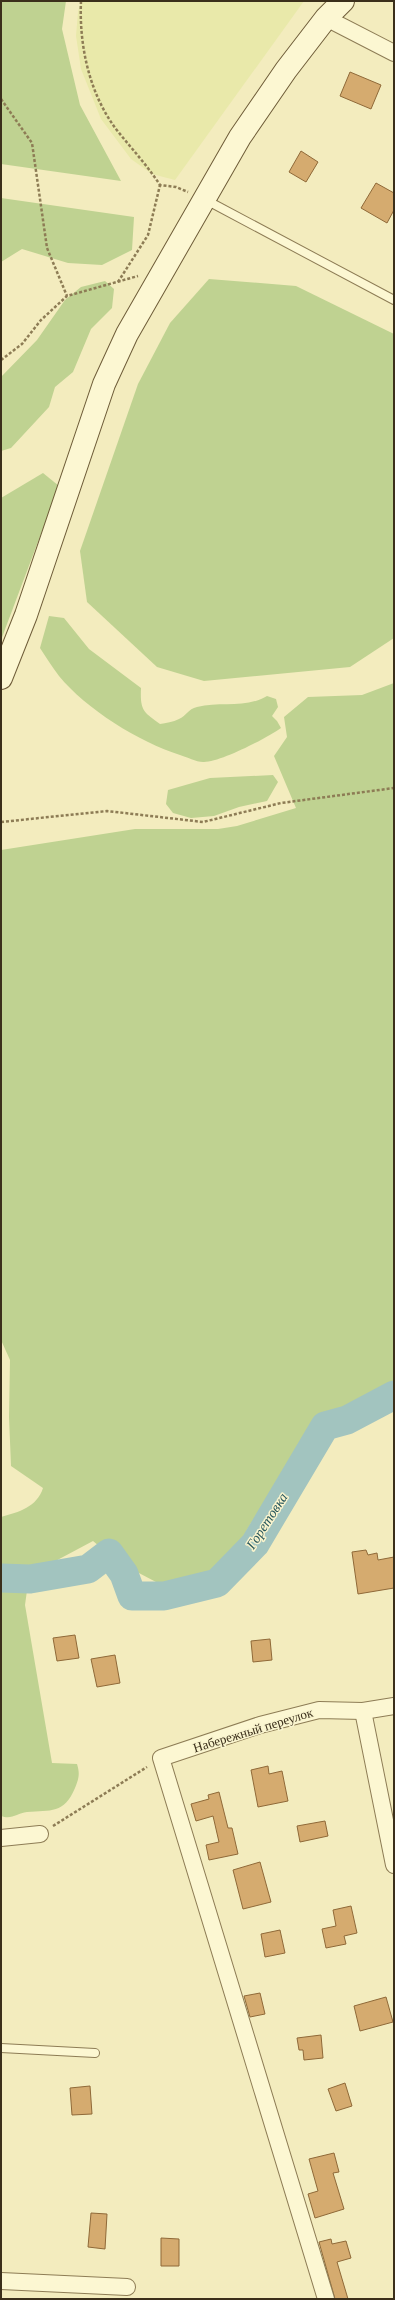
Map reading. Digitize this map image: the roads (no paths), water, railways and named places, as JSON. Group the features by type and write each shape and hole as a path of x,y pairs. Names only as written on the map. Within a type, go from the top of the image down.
{"street":[{"path":"1,678 26,615 104,384 127,334 240,137 286,70 326,18 343,1"},
{"path":"326,18 394,53"},
{"name":"Набережный переулок","path":"326,2299 161,1758 260,1725 319,1710 363,1711 394,1706"},
{"path":"363,1711 394,1865"},
{"path":"1,1838 40,1834"},
{"path":"1,2281 127,2287"}],"lane":[{"path":"204,198 394,300"},
{"path":"1,2048 95,2053"}],"waterway":[{"name":"Горетовка","path":"1,1578 30,1579 88,1569 109,1553 124,1574 132,1596 164,1596 217,1583 255,1544 325,1426 347,1420 394,1395"}]}
